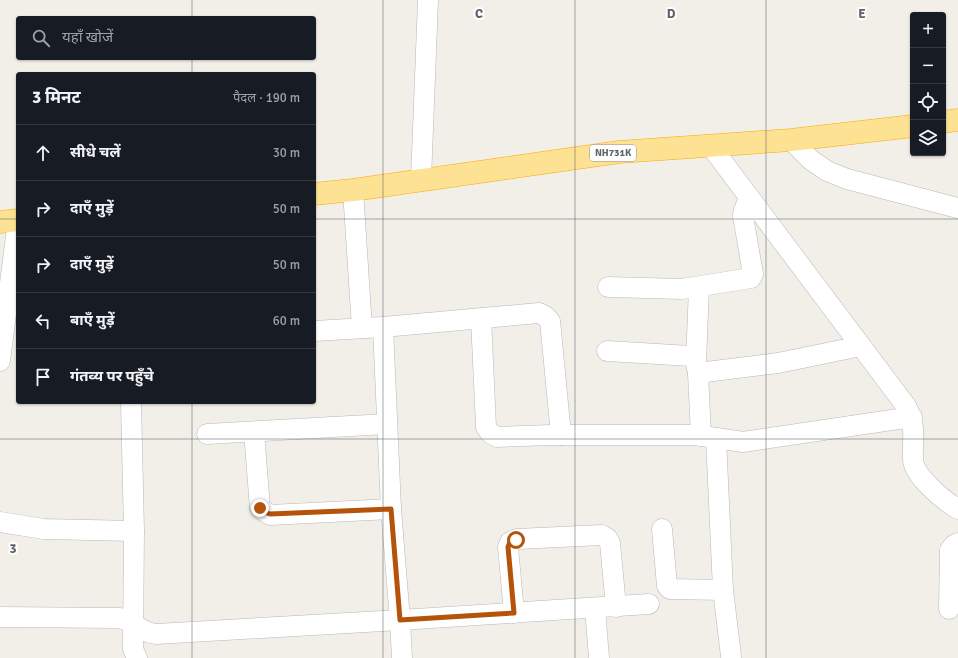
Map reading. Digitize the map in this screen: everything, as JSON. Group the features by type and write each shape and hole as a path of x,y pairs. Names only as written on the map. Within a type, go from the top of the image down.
{"highway":[{"path":"946,122 958,120"},
{"name":"NH731K","path":"316,194 353,190 619,152 710,144 791,140 910,126"},
{"path":"0,222 16,221"}],"street":[{"path":"421,180 428,0"},
{"path":"791,140 811,160 827,171 848,179 958,208"},
{"path":"710,144 906,406 912,417 914,426 913,461 915,469 919,476 948,502 958,508"},
{"path":"353,190 362,328"},
{"path":"608,287 682,289 748,279 753,274 743,216 749,198"},
{"path":"0,362 16,237"},
{"path":"699,287 697,367 708,437 731,656"},
{"path":"316,331 383,327 539,312 550,322 561,435"},
{"path":"481,318 486,427 490,433 497,437 561,435 708,437 743,442 912,417"},
{"path":"383,327 391,509 402,658"},
{"path":"697,367 778,363 861,346"},
{"path":"607,351 691,356 697,367"},
{"path":"131,404 134,532 133,649 137,658"},
{"path":"207,434 388,424"},
{"path":"254,432 260,508 264,512 270,514 391,509"},
{"path":"0,522 44,529 134,532"},
{"path":"662,529 667,586 670,589 723,590"},
{"path":"514,613 508,547 510,542 516,540 602,535 607,538 610,543 616,607"},
{"path":"949,609 950,550 958,543"},
{"path":"0,617 119,618 128,620 134,626 145,632 156,634 649,604"},
{"path":"595,608 599,658"}],"route":[{"path":"260,508 264,512 270,514 391,509 400,620 514,613 508,547 510,542 516,540"}]}
